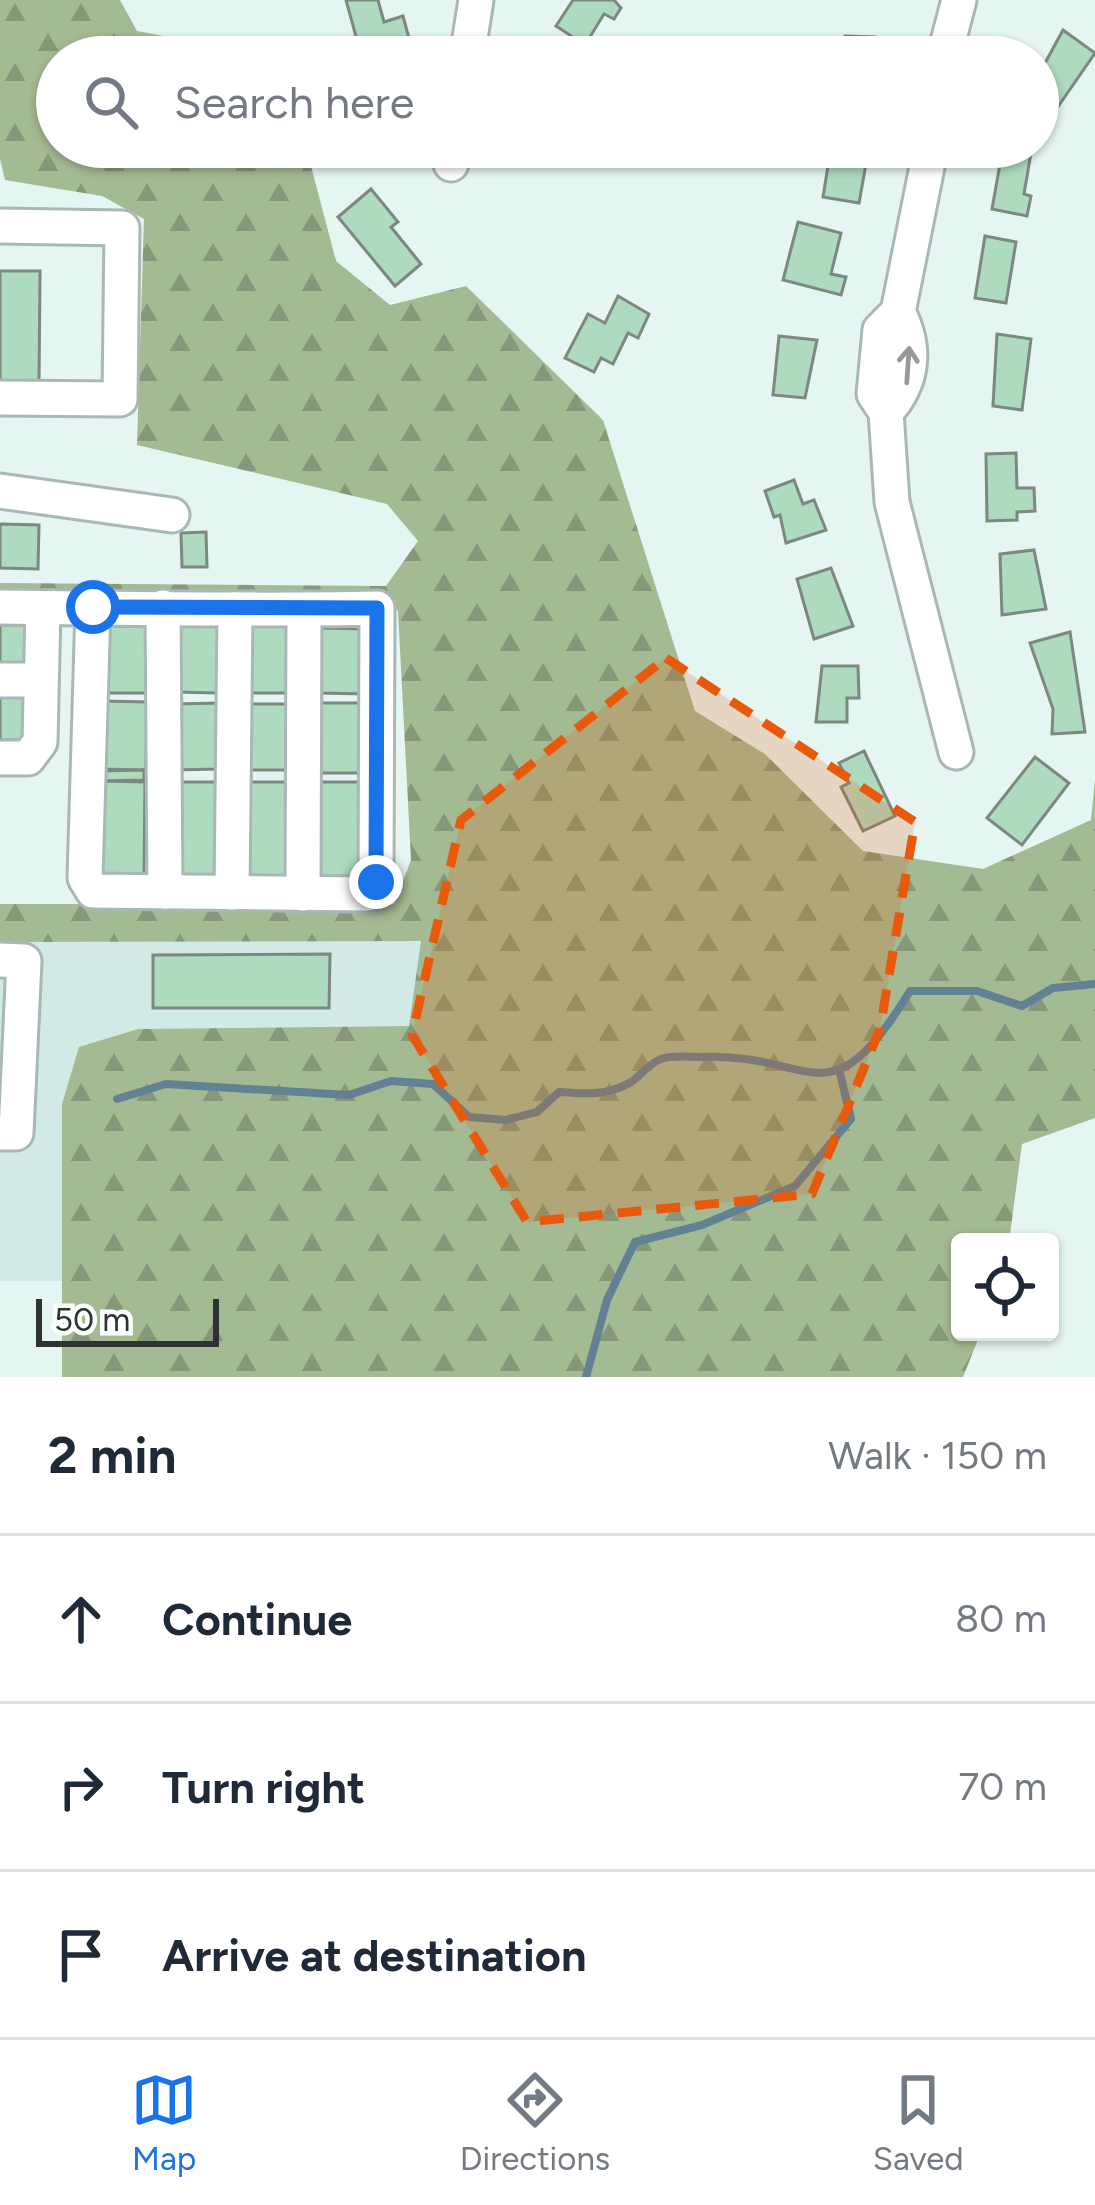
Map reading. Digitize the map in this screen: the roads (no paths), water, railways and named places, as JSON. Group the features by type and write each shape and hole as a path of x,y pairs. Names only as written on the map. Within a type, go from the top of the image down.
{"street":[{"path":"470,36 476,0"},
{"path":"950,36 959,0"},
{"path":"928,168 898,312 880,330 874,394 886,412 892,502 956,752"},
{"path":"0,226 122,228 120,399 0,398"},
{"path":"0,491 172,515"},
{"path":"0,607 43,608 93,607 163,607 304,610 377,608 376,882 367,894 93,891 85,878 93,607"},
{"path":"163,607 165,892"},
{"path":"0,758 28,758 40,742 43,608"},
{"path":"232,893 236,609"},
{"path":"303,894 304,610"},
{"path":"0,680 41,680"},
{"path":"0,960 24,961 16,1133 0,1133"}],"waterway":[{"path":"117,1099 166,1084 349,1095 391,1081 433,1084 469,1117 506,1120 537,1112 559,1092 596,1093 622,1087 669,1057 738,1058 817,1073 837,1070 858,1058 882,1033 910,991 977,991 1022,1006 1053,988 1095,984"},
{"path":"586,1377 607,1300 635,1242 702,1225 795,1186 851,1119 840,1073"}]}
